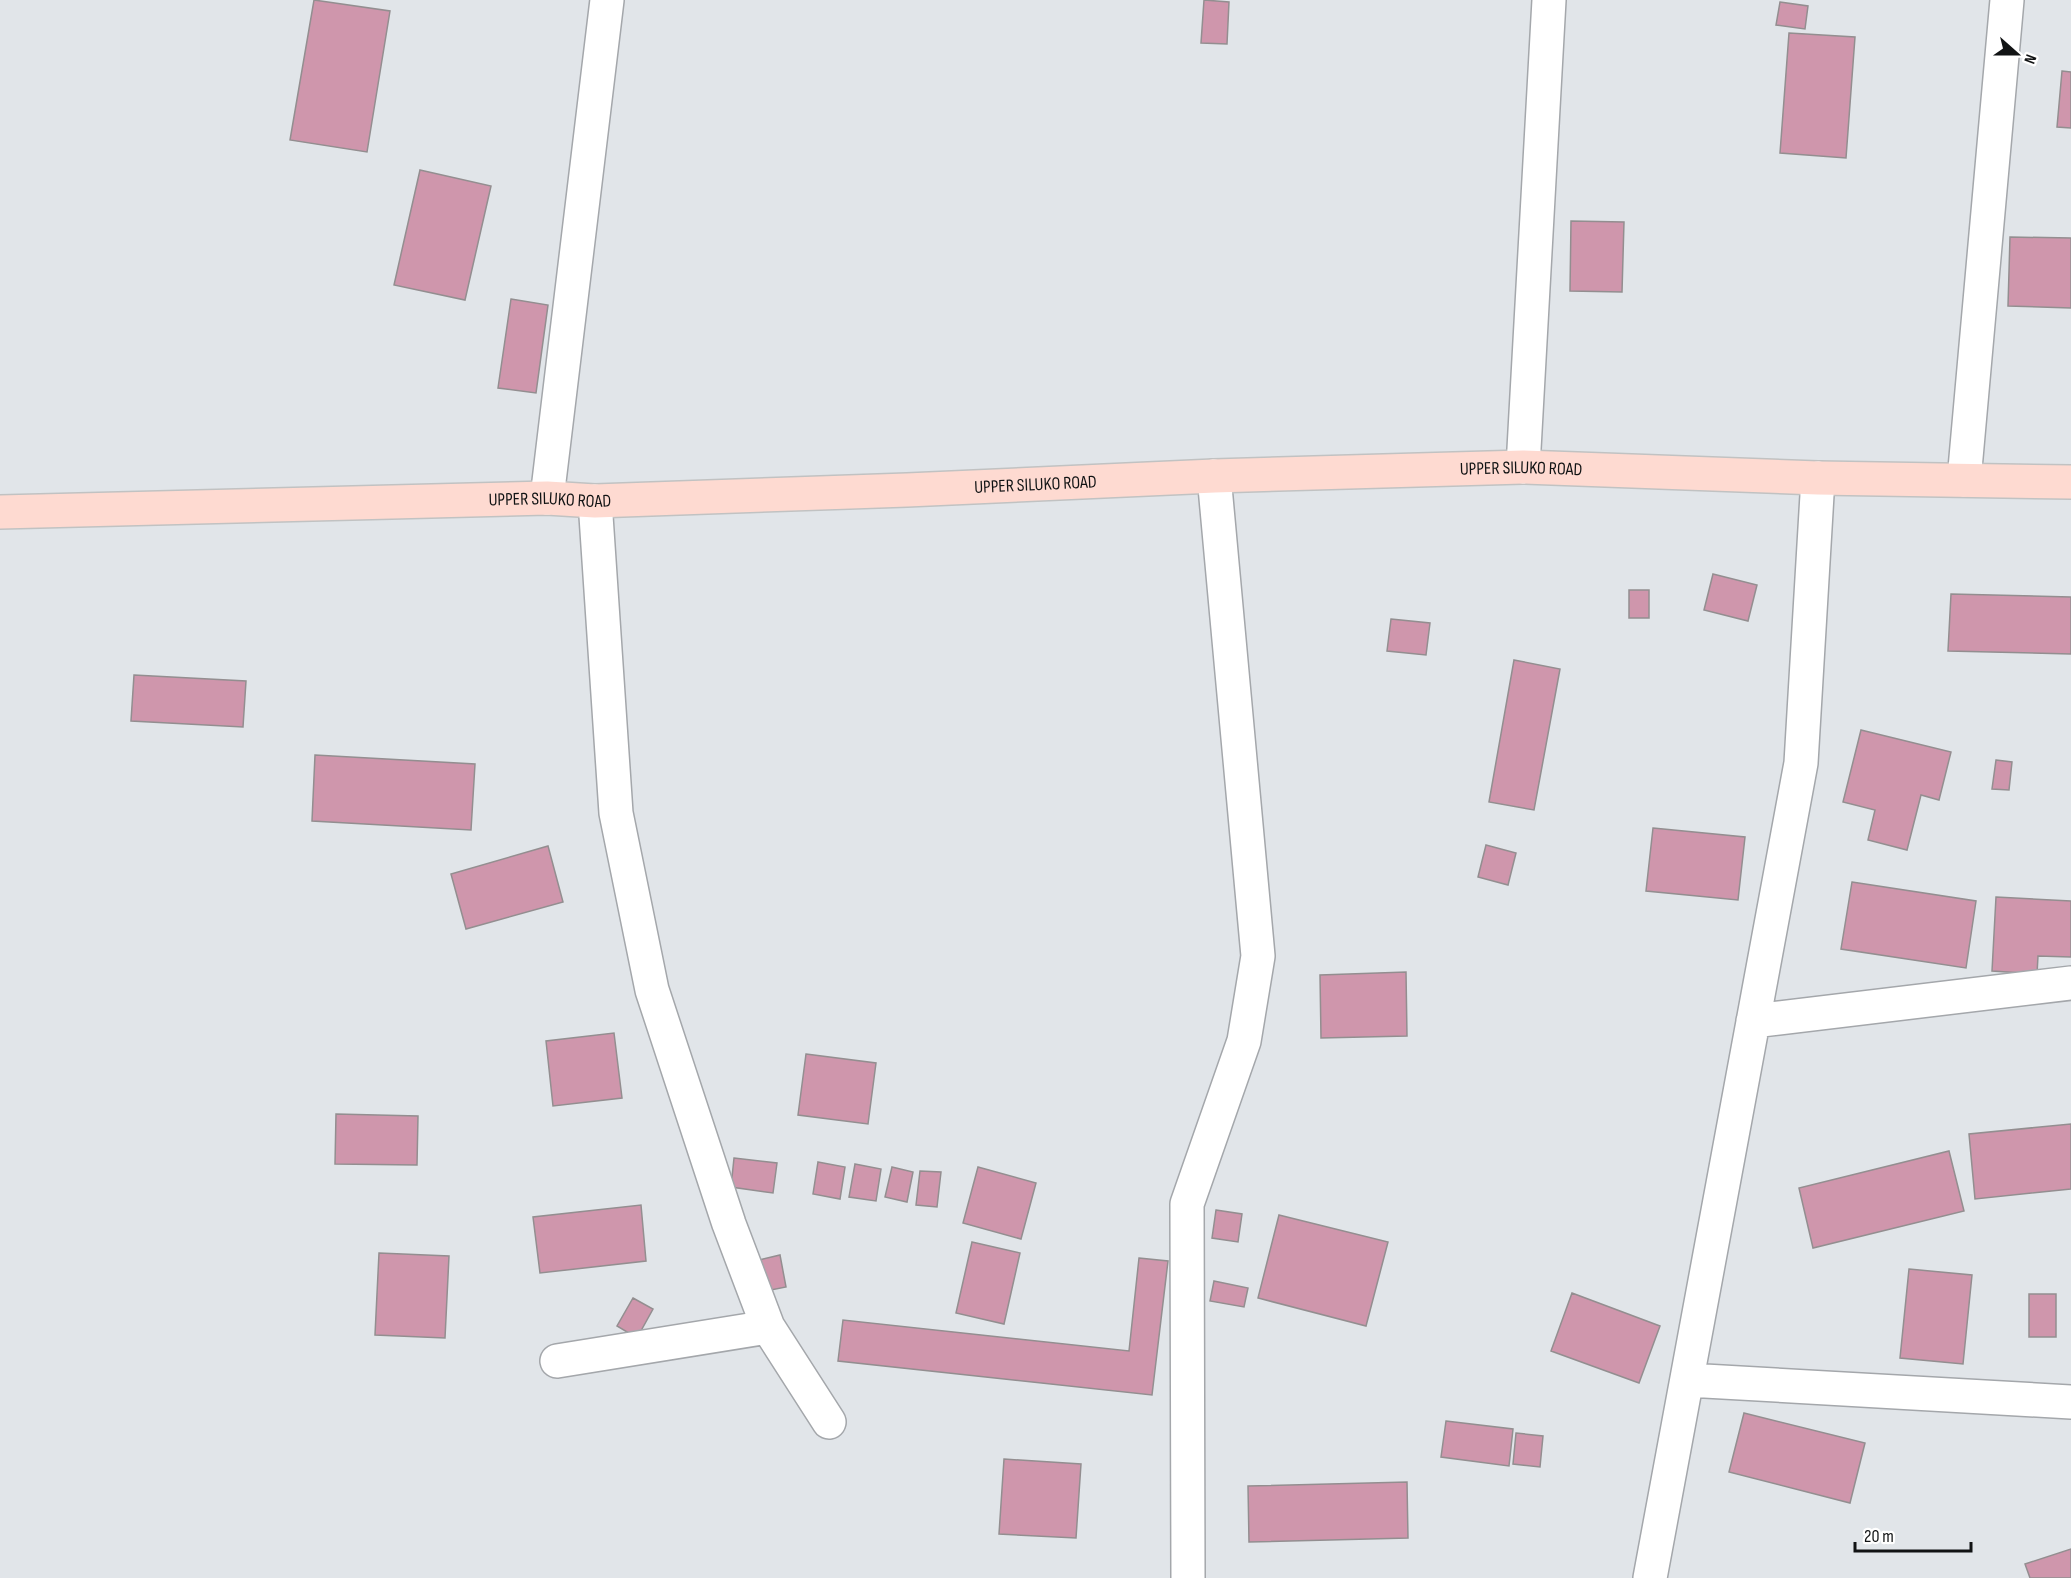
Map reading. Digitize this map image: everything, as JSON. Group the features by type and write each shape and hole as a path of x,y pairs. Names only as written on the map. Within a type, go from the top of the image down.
{"main road":[{"name":"UPPER SILUKO ROAD","path":"0,512 547,498 595,501 919,490 1214,476 1523,467 1818,478 2071,482"}],"street":[{"path":"547,498 607,0"},
{"path":"1523,467 1549,0"},
{"path":"1964,480 2007,0"},
{"path":"1188,1578 1187,1204 1244,1041 1258,956 1214,476"},
{"path":"1650,1578 1801,762 1818,478"},
{"path":"595,501 616,813 652,990 729,1224 768,1327 829,1422"},
{"path":"1753,1021 2071,983"},
{"path":"730,1329 557,1361 768,1327"},
{"path":"1687,1380 2071,1402"}],"building":[{"path":"314,0 390,11 367,152 290,140"},
{"path":"1204,0 1229,2 1227,44 1201,43"},
{"path":"1780,2 1808,6 1805,29 1776,25"},
{"path":"1789,33 1855,37 1846,158 1780,153"},
{"path":"2062,71 2071,72 2071,128 2057,127"},
{"path":"420,170 491,186 465,300 394,285"},
{"path":"1571,221 1624,222 1622,292 1570,291"},
{"path":"2010,237 2071,238 2071,308 2008,306"},
{"path":"511,299 548,305 536,393 498,388"},
{"path":"1713,574 1757,585 1748,621 1704,610"},
{"path":"1629,590 1649,590 1649,618 1629,618"},
{"path":"1951,594 2071,597 2071,654 1948,651"},
{"path":"1391,619 1430,623 1426,655 1387,651"},
{"path":"1514,660 1560,669 1534,810 1489,802"},
{"path":"134,675 246,681 243,727 131,721"},
{"path":"1861,730 1951,752 1939,800 1921,795 1907,850 1868,840 1875,810 1843,802"},
{"path":"315,755 475,764 471,830 312,821"},
{"path":"1996,760 2012,762 2009,790 1992,789"},
{"path":"1653,828 1745,837 1738,900 1646,891"},
{"path":"1486,845 1516,853 1508,885 1478,877"},
{"path":"548,846 563,902 466,929 451,874"},
{"path":"1852,882 1976,901 1966,968 1841,949"},
{"path":"1996,897 2071,901 2071,957 2038,956 2037,974 1992,971"},
{"path":"1406,972 1407,1036 1321,1038 1320,975"},
{"path":"614,1033 622,1098 553,1106 546,1041"},
{"path":"806,1054 876,1063 868,1124 798,1115"},
{"path":"336,1114 418,1116 417,1165 335,1164"},
{"path":"2071,1124 2071,1189 1975,1199 1969,1134"},
{"path":"1949,1151 1964,1211 1813,1248 1799,1188"},
{"path":"734,1158 777,1163 773,1193 731,1187"},
{"path":"818,1162 845,1167 840,1199 813,1194"},
{"path":"855,1164 881,1169 876,1201 849,1197"},
{"path":"892,1167 913,1172 907,1202 885,1197"},
{"path":"978,1167 1036,1183 1021,1239 963,1223"},
{"path":"920,1171 941,1172 937,1207 916,1205"},
{"path":"641,1205 646,1261 540,1273 533,1217"},
{"path":"1216,1210 1242,1214 1238,1242 1212,1238"},
{"path":"1279,1215 1388,1242 1366,1326 1258,1298"},
{"path":"972,1242 1020,1253 1004,1324 956,1313"},
{"path":"379,1253 449,1256 445,1338 375,1335"},
{"path":"780,1255 786,1287 761,1292 755,1261"},
{"path":"1139,1258 1168,1261 1152,1395 838,1361 843,1320 1129,1351"},
{"path":"1909,1269 1972,1275 1963,1364 1900,1358"},
{"path":"1214,1281 1248,1288 1244,1307 1210,1301"},
{"path":"1572,1293 1660,1326 1639,1383 1551,1351"},
{"path":"2029,1294 2056,1294 2056,1337 2029,1337"},
{"path":"633,1298 653,1309 637,1338 617,1326"},
{"path":"1744,1413 1865,1443 1850,1503 1729,1472"},
{"path":"1446,1421 1513,1429 1509,1466 1441,1457"},
{"path":"1516,1433 1543,1436 1540,1467 1513,1464"},
{"path":"1004,1459 1081,1464 1076,1538 999,1534"},
{"path":"1407,1482 1408,1538 1249,1542 1248,1486"},
{"path":"2071,1549 2071,1578 2030,1578 2025,1564"}]}
